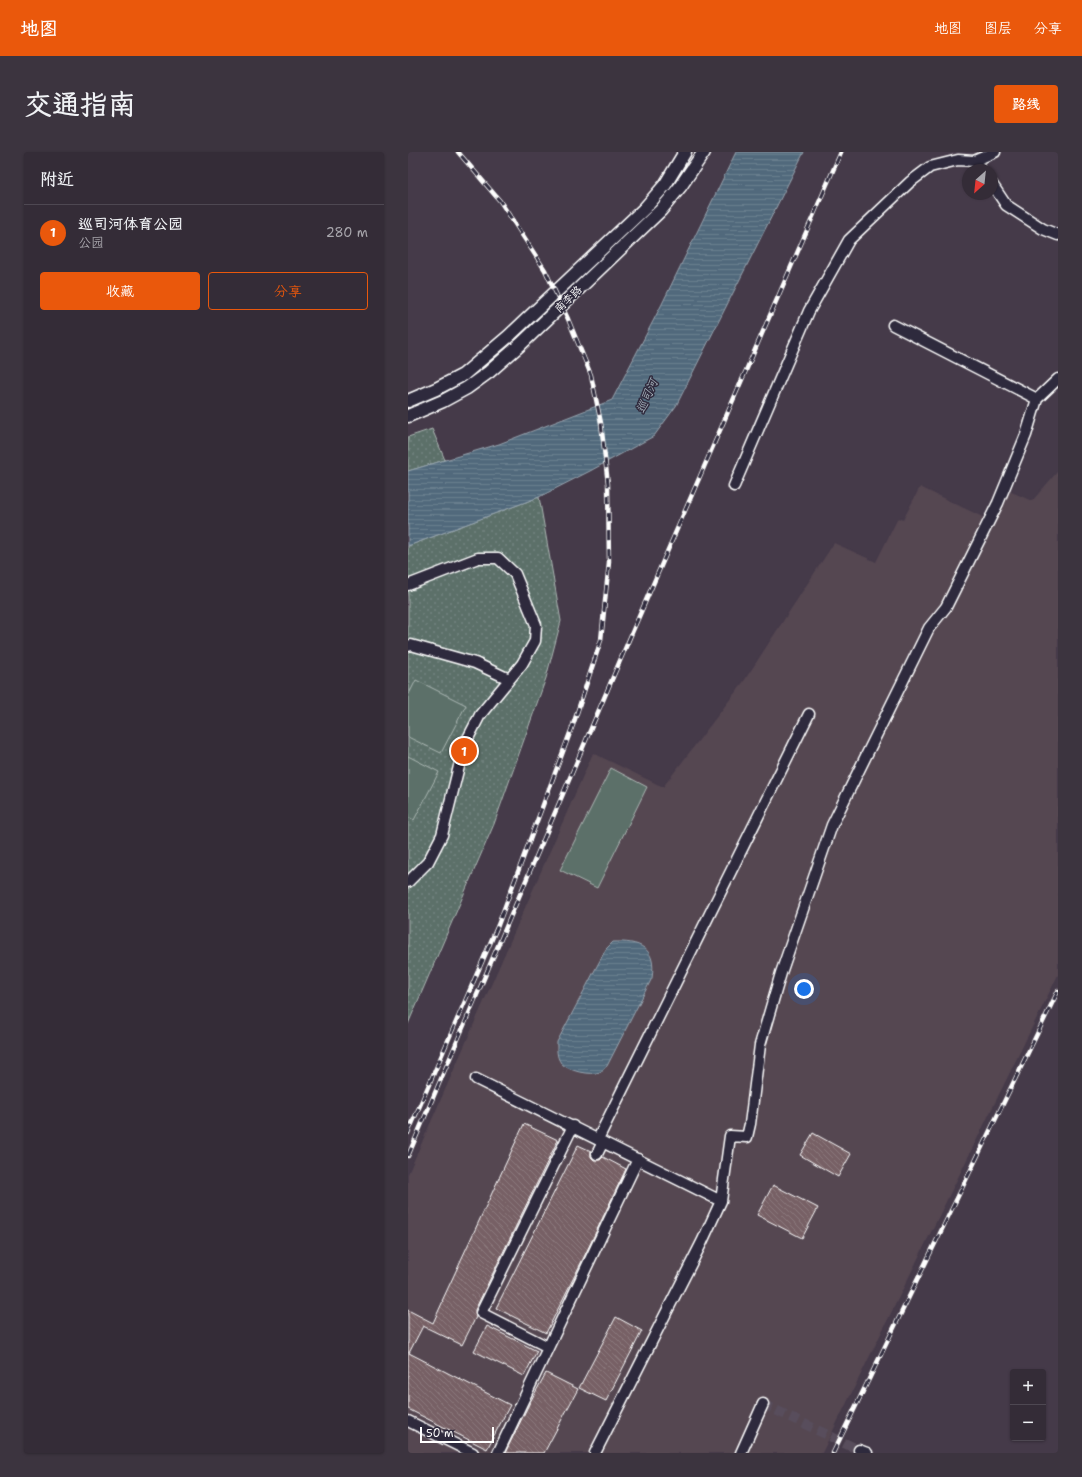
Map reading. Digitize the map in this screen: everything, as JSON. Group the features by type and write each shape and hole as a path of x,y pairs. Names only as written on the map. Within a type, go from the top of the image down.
{"main road":[{"name":"南李路","path":"408,401 436,389 463,374 509,336 645,208 665,185 685,152"},
{"name":"南李路","path":"408,416 443,401 467,388 489,372 661,210 680,187 704,152"}],"street":[{"path":"734,486 809,311 849,240 910,182 930,167 958,160 974,161 995,152"},
{"path":"998,193 1006,205 1043,229 1058,235"},
{"path":"893,325 1037,399"},
{"path":"595,1453 702,1242 721,1201 730,1136 747,1136 750,1124 760,1045 781,973 832,825 929,628 946,607 998,503 1026,435 1037,399 1058,379"},
{"path":"408,585 478,558 498,558 515,574 536,625 535,641 522,664 480,715 464,746 442,835 428,862 408,882"},
{"path":"408,646 411,645 475,663 510,680"},
{"path":"597,1154 601,1141 809,714"},
{"path":"476,1079 721,1201"},
{"path":"548,1347 481,1313 573,1126"},
{"path":"498,1453 638,1159"},
{"path":"741,1453 763,1404"},
{"path":"408,1421 473,1453"}],"shaded area":[{"path":"1058,471 1058,975 822,1453 408,1453 408,1174 593,753 663,787 744,681 834,543 876,562 898,518 903,520 920,487 991,521 1007,490 1032,501"}],"green space":[{"path":"432,429 445,460 408,471 408,437"},
{"path":"539,497 561,621 546,678 494,824 408,1024 408,546"},
{"path":"416,680 466,705 441,753 408,737 408,696"},
{"path":"408,756 439,772 414,820 408,817"},
{"path":"611,768 647,787 597,888 560,870"}],"water":[{"name":"巡司河","path":"736,152 804,152 676,406 654,436 539,497 408,546 408,471 499,444 612,400 662,304"},
{"path":"613,942 631,943 644,948 652,959 652,978 607,1066 600,1072 596,1073 579,1072 564,1066 561,1063 557,1050 557,1042 606,949"}],"building":[{"path":"524,1124 558,1140 475,1310 476,1317 462,1345 423,1326 409,1353 510,1405 487,1449 408,1409 408,1310 433,1323"},
{"path":"813,1133 851,1154 838,1177 800,1155"},
{"path":"578,1145 591,1151 591,1157 594,1160 600,1160 603,1157 626,1169 546,1333 496,1308"},
{"path":"773,1185 818,1208 802,1238 757,1215"},
{"path":"616,1317 642,1331 606,1401 579,1388"},
{"path":"487,1326 537,1351 524,1376 474,1351"},
{"path":"546,1373 578,1389 544,1453 505,1453 530,1402"}],"tunnel":[{"path":"763,1404 859,1450"}],"railway":[{"path":"408,1133 498,925 573,725 601,640 609,562 608,484 601,423 591,375 568,319 545,270 500,201 458,152"},
{"path":"408,1156 634,628 841,152"},
{"path":"833,1453 1058,991"}],"place":[{"name":"巡司河体育公园","path":"464,751"}]}
